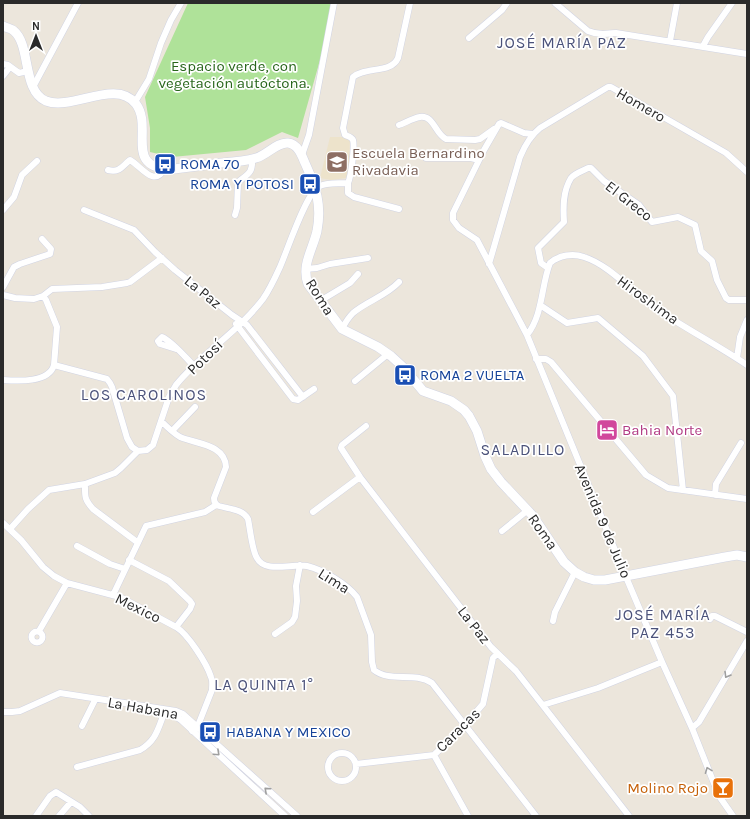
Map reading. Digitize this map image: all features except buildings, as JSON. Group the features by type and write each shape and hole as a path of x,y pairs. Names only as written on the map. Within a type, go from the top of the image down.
{"main road":[{"path":"3,26 14,31 20,38 33,87 40,97 50,102 63,103 108,94 116,94 123,95 134,102 141,115 145,159 164,169"},
{"name":"Roma","path":"164,169 252,159 266,154 277,146 287,143 293,144 302,155 316,188 319,205 317,231 305,269 308,284 342,329 378,347 388,354 403,367 423,391 451,401 464,410 472,421 491,469 501,482 528,510 564,562 575,572 594,580 605,580 725,557 737,555 747,556"}],"street":[{"path":"33,87 78,3"},
{"path":"134,102 149,79 161,43 171,20 181,3"},
{"path":"302,155 309,135 334,3"},
{"path":"399,209 354,197 348,193 353,142 350,137 345,135 343,128 353,77 359,72 392,66 396,62 410,3"},
{"path":"469,38 502,10 507,3"},
{"path":"555,3 588,31 593,33 616,33 747,54"},
{"path":"670,41 677,3"},
{"path":"703,46 732,3"},
{"path":"3,64 19,72 28,71"},
{"path":"3,76 10,67"},
{"name":"Homero","path":"533,134 540,128 608,87 611,87 726,153 747,172"},
{"path":"398,125 419,117 424,117 431,120 442,137 475,140 480,139 501,123 524,133 533,134 523,149 489,264"},
{"path":"426,158 471,158 480,160 497,127"},
{"path":"235,215 237,208 238,182 253,168 252,159"},
{"path":"108,170 114,172 121,169 130,160 152,176 161,174 164,169"},
{"name":"Avenida 9 de Julio","path":"480,160 453,213 453,220 459,228 477,240 527,335 626,577 692,728 719,796 733,816"},
{"path":"3,210 14,197 22,175 37,162"},
{"name":"El Greco","path":"548,268 541,263 538,248 564,222 563,203 572,177 588,168 591,168 604,181 640,204 652,222 678,217 695,225 701,251 712,261 717,280 726,298 729,300 747,300"},
{"path":"316,188 328,183 348,183"},
{"name":"Potosí","path":"10,529 28,509 49,490 85,484 115,473 138,451 147,450 153,445 171,392 194,366 237,326 259,303 271,286 281,266 306,205 316,188"},
{"name":"La Paz","path":"84,210 134,230 162,258 232,315 242,321 303,397"},
{"path":"3,287 14,267 50,254 51,249 42,239"},
{"name":"Hiroshima","path":"548,268 554,259 566,255 582,256 589,259 607,270 653,306 747,365"},
{"path":"3,295 15,298 34,299 43,296 52,289 102,287 130,282 162,258"},
{"path":"305,269 368,258"},
{"path":"527,335 531,330 540,305 548,268"},
{"path":"320,301 350,283 358,274"},
{"path":"342,329 348,319 355,312 393,288 399,282"},
{"path":"3,380 41,378 49,374 53,369 57,327 43,296"},
{"path":"540,305 567,323 595,318 600,319 643,356 674,399 683,490"},
{"path":"232,315 237,326 293,399 298,400 314,389"},
{"path":"736,358 740,337 747,320"},
{"path":"176,349 194,366"},
{"path":"355,381 388,354"},
{"path":"536,359 546,359 551,362 646,475 668,488 747,499"},
{"path":"54,365 103,378 110,383 127,438 132,447 138,451"},
{"path":"172,431 195,407"},
{"path":"113,595 144,530 149,525 205,512 216,505 214,498 226,467 224,459 218,451 210,446 181,437 161,421"},
{"name":"La Paz","path":"366,426 342,445 341,448 360,477 497,654 516,671 629,816"},
{"path":"715,495 716,484 741,443"},
{"path":"313,512 360,477"},
{"path":"85,484 85,500 87,503 138,542"},
{"name":"Lima","path":"216,505 246,515 257,558 263,564 277,567 300,565 311,568 331,576 354,593 371,634 372,666 374,670 381,675 413,677 427,680 432,683 464,726 536,816"},
{"path":"502,531 528,510"},
{"name":"Mexico","path":"3,523 46,570 67,582 113,595 185,633 212,678 212,690 195,728"},
{"path":"77,546 110,564 125,569"},
{"path":"129,560 169,581 190,601 192,604 190,609 176,627"},
{"path":"276,634 292,622 295,617 297,601 296,586 300,565"},
{"path":"553,621 555,612 575,572"},
{"path":"39,631 67,582"},
{"path":"710,620 712,616 715,616 747,632"},
{"path":"692,728 699,722 747,641"},
{"name":"Caracas","path":"356,764 434,755 464,726 483,704 493,658 497,654"},
{"path":"543,705 598,688 662,662"},
{"name":"La Habana","path":"3,712 20,711 60,693 95,700 176,711 183,714 195,728 296,816"},
{"path":"82,726 95,700"},
{"path":"77,768 140,750 147,746 154,738 165,710"},
{"path":"195,728 284,816 290,810"},
{"path":"347,754 351,756 356,764 355,773 348,780 339,781 328,772 328,762 334,755 347,754"},
{"path":"434,755 468,816"},
{"path":"36,816 50,796 56,792 80,807 89,816"},
{"path":"59,816 71,802"}],"shaded area":[{"name":"Escuela Bernardino Rivadavia","path":"330,137 344,137 350,139 349,169 346,178 331,180 320,178"}],"green space":[{"name":"Espacio verde, con vegetación autóctona.","path":"188,3 334,3 331,21 298,138 282,132 246,150 172,157 150,152 150,128 145,97"}],"place":[{"name":"Escuela Bernardino Rivadavia","path":"337,162"},
{"name":"ROMA 70","path":"165,164"},
{"name":"ROMA Y POTOSI","path":"310,184"},
{"name":"ROMA 2 VUELTA","path":"405,375"},
{"name":"Bahia Norte","path":"607,430"},
{"name":"HABANA Y MEXICO","path":"210,732"},
{"name":"Molino Rojo","path":"723,788"}],"district":[{"name":"JOSÉ MARÍA PAZ","path":"562,42"},
{"name":"LOS CAROLINOS","path":"144,394"},
{"name":"SALADILLO","path":"523,449"},
{"name":"JOSÉ MARÍA PAZ 453","path":"663,623"},
{"name":"LA QUINTA 1°","path":"264,684"}]}
